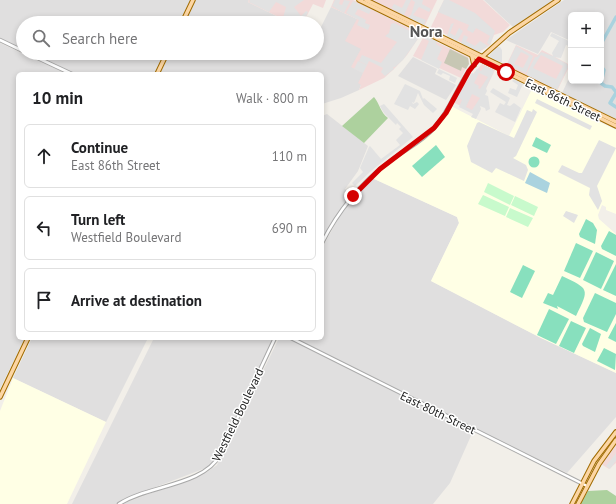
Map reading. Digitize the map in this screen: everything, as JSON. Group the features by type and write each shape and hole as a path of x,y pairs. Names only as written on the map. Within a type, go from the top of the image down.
{"main road":[{"path":"185,16 193,0"},
{"name":"East 86th Street","path":"359,0 471,55 489,60 616,122"},
{"name":"East 86th Street","path":"366,0 616,126"},
{"path":"481,58 516,28 558,0"},
{"path":"487,52 489,60"},
{"path":"471,55 474,65"},
{"path":"158,72 164,60"},
{"path":"0,396 27,340"},
{"path":"572,504 594,461 616,432"},
{"path":"578,504 602,458 616,440"}],"street":[{"path":"0,40 16,48"},
{"path":"324,240 342,211 366,182 384,165 424,137 437,125 474,65 481,58"},
{"path":"42,60 68,72"},
{"name":"Westfield Boulevard","path":"119,504 133,497 201,473 213,465 220,455 274,340"},
{"name":"East 80th Street","path":"294,340 587,486"}],"shaded area":[{"path":"0,0 191,0 183,16 16,16 16,46 0,38"},
{"path":"195,0 249,0 248,2 277,16 187,16"},
{"path":"249,0 326,0 323,8 313,4 307,16 277,16 248,2"},
{"path":"250,0 304,0 294,7 301,16 284,16 286,7 276,2 269,12 249,2"},
{"path":"334,0 353,0 421,34 407,55 394,69 384,78 359,90 361,85 358,83 363,73 351,67 361,49 345,41 357,19 331,7"},
{"path":"335,0 340,0 339,4 342,5 344,0 350,1 344,13 332,6"},
{"path":"370,0 437,0 425,25"},
{"path":"406,0 411,0 404,15 393,9 392,7 394,4 402,8"},
{"path":"412,0 423,0 422,4 431,9 429,12 419,7 413,15 426,20 424,25 409,18 415,2"},
{"path":"444,0 483,0 510,25 503,32 494,35 490,45 479,52 440,31 438,33 430,29"},
{"path":"444,0 449,0 475,13 495,31 490,45 487,43 490,36 476,28 473,33 467,30 469,25 438,12"},
{"path":"484,0 555,0 513,27"},
{"path":"564,0 616,0 616,119 562,93 568,80 568,84 604,84 604,12 568,12 568,40 551,32 538,54 506,40"},
{"path":"353,1 371,10 369,14 358,9 355,14 366,20 365,23 370,25 368,30 357,25 359,20 346,13"},
{"path":"331,7 357,19 363,73 359,90 324,103 324,72 161,72 167,60 324,60 324,21"},
{"path":"306,11 308,12 306,16 301,16"},
{"path":"394,23 420,36 403,60 393,67 394,69 385,76 381,72 383,68 369,61 367,65 359,61 362,55 381,63 397,42 385,36 389,33 391,24"},
{"path":"454,23 450,33 455,36 459,28 463,31 457,41 447,36 451,24"},
{"path":"552,33 568,41 568,46 566,45 561,58 554,57 567,64 568,67 557,90 527,75 527,73 535,57 537,57 541,52 553,56 552,53 559,41 550,36","holes":["541,55 563,66 556,79 533,68"]},
{"path":"464,35 468,37 466,41 475,46 480,41 488,46 478,52 461,43"},
{"path":"424,36 468,57 469,62 461,78 413,56"},
{"path":"425,36 437,41 436,44 442,48 437,59 442,62 439,69 421,60 429,41 423,38"},
{"path":"0,43 16,50 16,60 37,60 63,72 16,72 16,340 24,340 0,389"},
{"path":"516,45 538,55 542,50 568,64 568,69 557,91 506,66"},
{"path":"516,46 533,56 526,73 507,65","holes":["521,52 529,56 523,68 514,64"]},
{"path":"497,47 500,47 502,50 502,62 498,62 489,56"},
{"path":"450,49 468,58 469,64 466,69 462,67 461,71 444,63"},
{"path":"413,57 437,69 435,74 456,85 446,100 398,76"},
{"path":"47,60 162,60 156,72 72,72"},
{"path":"358,61 367,65 363,73 354,69"},
{"path":"482,64 495,70 474,113 453,102 465,83"},
{"path":"485,66 494,71 486,88 487,91 485,95 488,96 490,109 486,111 485,108 480,106 481,109 476,119 471,117 473,114 459,107 462,100 457,97 472,73 474,74 477,69 481,71","holes":["479,73 488,77 480,89 478,88 479,86 474,83","472,94 480,98 472,110 466,107"]},
{"path":"439,69 457,78 455,83 449,80 450,76 443,73 441,75 437,73"},
{"path":"514,79 523,84 517,97 508,93 510,88 516,90 518,85 512,81"},
{"path":"405,84 420,91 423,99 424,98 437,109 433,113 424,105 418,93 414,103 412,102 413,104 417,102 419,104 415,109 410,106 408,110 394,104"},
{"path":"493,88 510,98 507,105 510,106 514,103 521,108 515,122 495,112 500,103 504,105 506,102 490,92"},
{"path":"532,89 616,130 616,214 606,210 606,207 602,205 598,215 599,219 616,234 616,373 541,338 431,281 459,223 457,217 372,178 436,129 451,106 509,136"},
{"path":"537,99 592,126 590,130 535,103"},
{"path":"384,104 413,137 355,186 352,183 363,172 360,168 370,146 381,159 400,145 396,140 403,133 399,129 401,127 397,123 396,125 384,113 380,106"},
{"path":"533,109 537,112 516,156 513,158 526,165 528,170 524,181 496,168 492,173 471,162 467,146 477,123 479,122 514,138 527,110 532,112"},
{"path":"327,114 368,146 358,171 345,189 352,195 330,225 324,236 324,115"},
{"path":"599,140 616,148 597,186 602,201 598,210 589,195 590,188 558,172 562,165 582,173"},
{"path":"372,178 457,217 459,223 431,281 541,338 616,373 616,417 567,473 474,429 450,483 433,504 122,504 207,472 217,465 278,340 324,340 324,244 342,212"},
{"path":"566,211 578,215 574,223 563,216"},
{"path":"31,340 147,340 106,422 13,378"},
{"path":"153,340 272,340 222,447 211,466 127,498 118,504 72,504"},
{"path":"13,378 106,422 67,504 0,504 0,411"},
{"path":"616,444 616,463 609,469 601,464"},
{"path":"616,453 616,461 610,469 606,466"}],"green space":[{"path":"374,97 383,113 388,118 364,143 342,126"},
{"path":"536,137 551,145 547,153 532,146"},
{"path":"436,145 445,157 422,177 412,166"},
{"path":"532,157 536,157 538,158 538,166 532,167 529,164 529,160"},
{"path":"488,183 514,196 510,205 484,192"},
{"path":"483,195 509,207 505,216 478,204"},
{"path":"515,196 538,207 534,216 511,205"},
{"path":"510,208 533,218 528,227 506,217"},
{"path":"586,219 593,223 597,230 595,244 580,237 579,234"},
{"path":"609,231 616,235 616,256 602,249 601,246"},
{"path":"576,243 593,251 580,278 564,271"},
{"path":"596,252 614,261 601,289 583,280"},
{"path":"616,264 616,296 603,290"},
{"path":"523,265 535,271 522,298 510,292"},
{"path":"562,276 578,284 584,290 584,300 576,316 557,306 558,309 543,303 548,293 553,295"},
{"path":"595,293 616,303 616,314 607,332 584,322 583,318"},
{"path":"549,309 569,319 556,344 537,335"},
{"path":"571,321 586,328 574,353 559,346"},
{"path":"616,323 616,342 608,338"},
{"path":"590,328 601,334 595,352 582,344"},
{"path":"604,348 616,354 615,370 597,361"},
{"path":"607,490 616,496 616,504 580,504 588,491"}],"water":[{"path":"530,172 550,183 547,193 525,183"}],"waterway":[{"path":"604,39 616,17"},
{"path":"602,84 612,87 616,92"},
{"path":"616,93 610,103 616,107"}],"district":[{"name":"Nora","path":"426,31"}],"route":[{"path":"353,196 380,169 432,131 446,113 469,71 479,59 506,72"}]}
